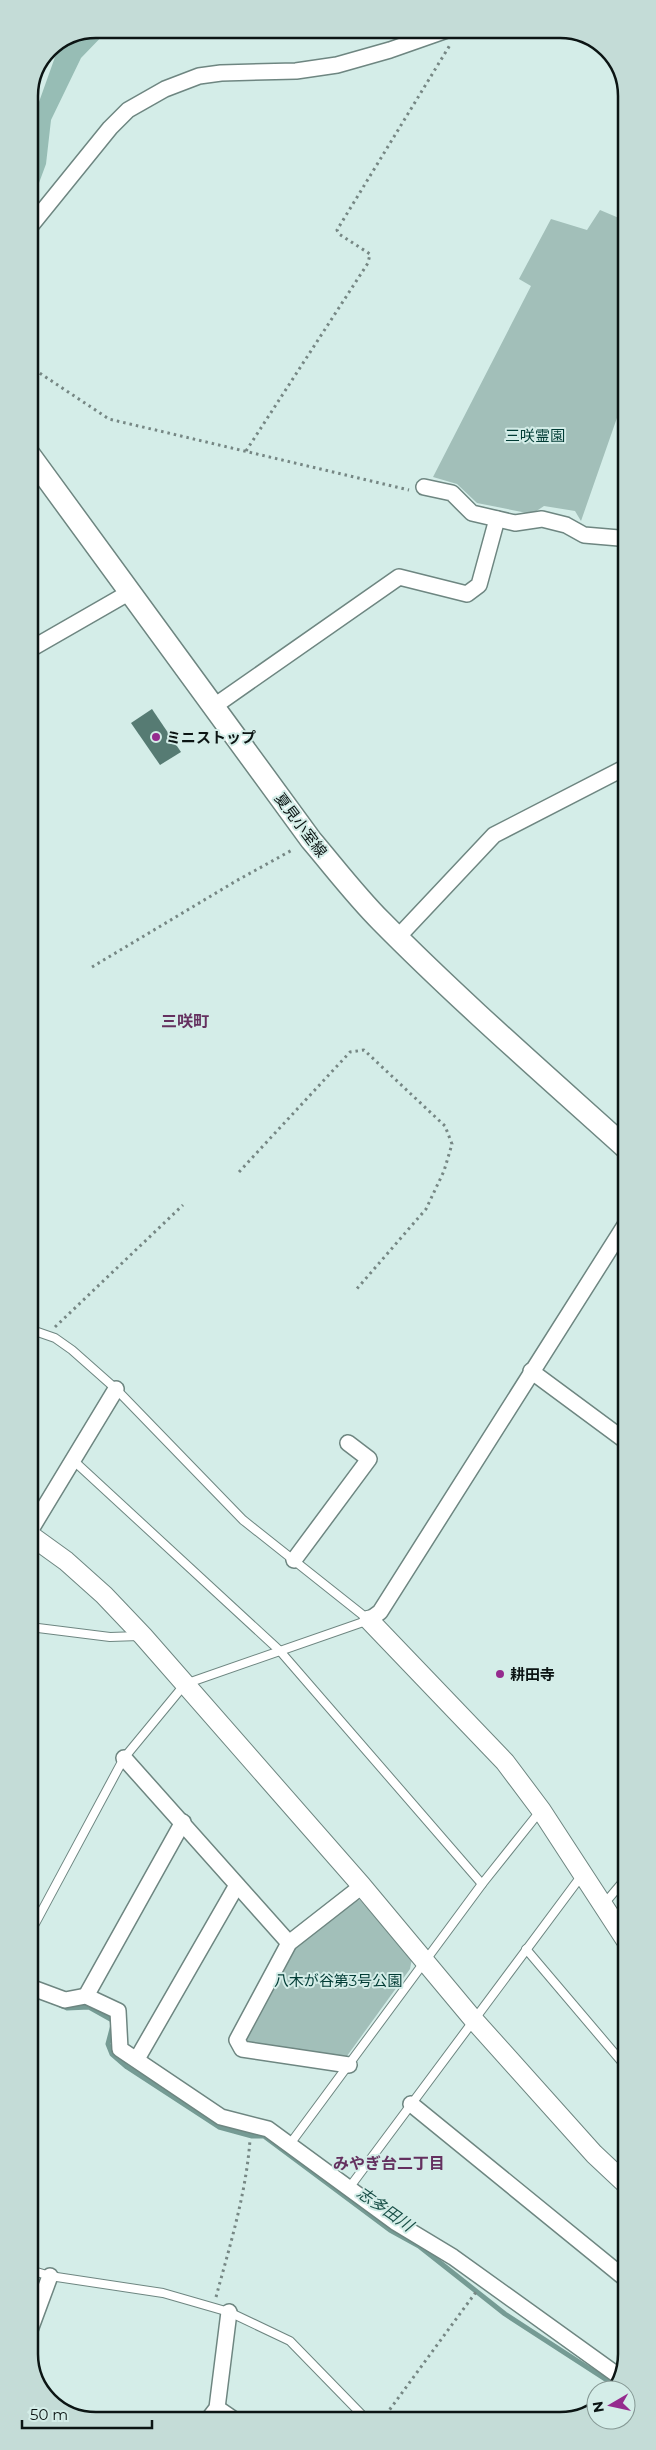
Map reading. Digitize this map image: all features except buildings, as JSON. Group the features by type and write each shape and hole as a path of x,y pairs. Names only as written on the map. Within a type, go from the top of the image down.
{"main road":[{"name":"夏見小室線","path":"37,465 311,840 398,937 618,1142"}],"street":[{"path":"37,218 110,128 128,110 165,89 199,76 221,73 296,70 337,65 436,38"},
{"path":"424,487 452,493 472,513 515,523 542,519 566,525 584,535 618,538"},
{"path":"214,707 399,577 467,594 479,585 497,519"},
{"path":"37,645 130,592"},
{"path":"398,937 494,835 618,770"},
{"path":"618,1236 380,1612 370,1620 505,1762 540,1810 618,1928"},
{"path":"531,1371 618,1435"},
{"path":"37,1520 116,1388"},
{"path":"294,1560 369,1458 348,1442"},
{"path":"37,1540 66,1561 104,1595 143,1636 362,1886 473,2019 594,2154 618,2175"},
{"path":"124,1758 289,1943"},
{"path":"86,1996 182,1822"},
{"path":"137,2058 237,1885"},
{"path":"349,2065 242,2049 237,2040 289,1943 362,1886"},
{"path":"37,1990 65,2000 86,1996 118,2011 120,2049 137,2058 221,2117 268,2129 395,2222 453,2257 615,2373"},
{"path":"411,2104 618,2273"},
{"path":"37,2311 50,2276"},
{"path":"214,2412 217,2408 229,2312"},
{"path":"217,2408 223,2412"}],"lane":[{"path":"37,1331 47,1335 72,1350 116,1388 243,1520 370,1620"},
{"path":"74,1461 280,1651 482,1884"},
{"path":"37,1920 124,1758 185,1684 370,1620"},
{"path":"37,1628 110,1637 143,1636"},
{"path":"290,2144 482,1884 540,1810"},
{"path":"350,2188 473,2019 582,1875"},
{"path":"603,1905 618,1888"},
{"path":"526,1949 618,2057"},
{"path":"37,2272 50,2276 163,2293 229,2312 290,2340 359,2412"}],"path":[{"path":"246,451 368,263 370,254 339,234 337,230 450,38"},
{"path":"37,371 109,419 408,490 424,487"},
{"path":"92,967 236,881 311,840"},
{"path":"239,1172 350,1052 364,1050 445,1126 452,1144 444,1171 426,1209 355,1291"},
{"path":"47,1335 183,1205"},
{"path":"213,2308 243,2198 249,2153"},
{"path":"388,2412 477,2292"}],"green space":[{"path":"101,37 81,58 51,120 46,164 37,188 37,108 56,54 63,47 73,42"},
{"name":"三咲霊園","path":"600,210 618,218 618,415 581,521 575,511 544,506 532,514 477,503 457,484 433,477 531,286 519,279 551,219 587,230"},
{"name":"八木が谷第3号公園","path":"360,1900 412,1959 410,1969 347,2056 250,2046 244,2037 298,1943 351,1901"}],"waterway":[{"name":"志多田川","path":"60,2005 67,2008 89,2007 114,2021 108,2044 112,2054 127,2067 219,2127 252,2136 264,2136 390,2230 419,2246 505,2314 607,2380"}],"place":[{"name":"ミニストップ","path":"156,737"},
{"name":"耕田寺","path":"500,1674"}],"district":[{"name":"三咲町","path":"185,1021"},
{"name":"みやぎ台二丁目","path":"389,2163"}]}
